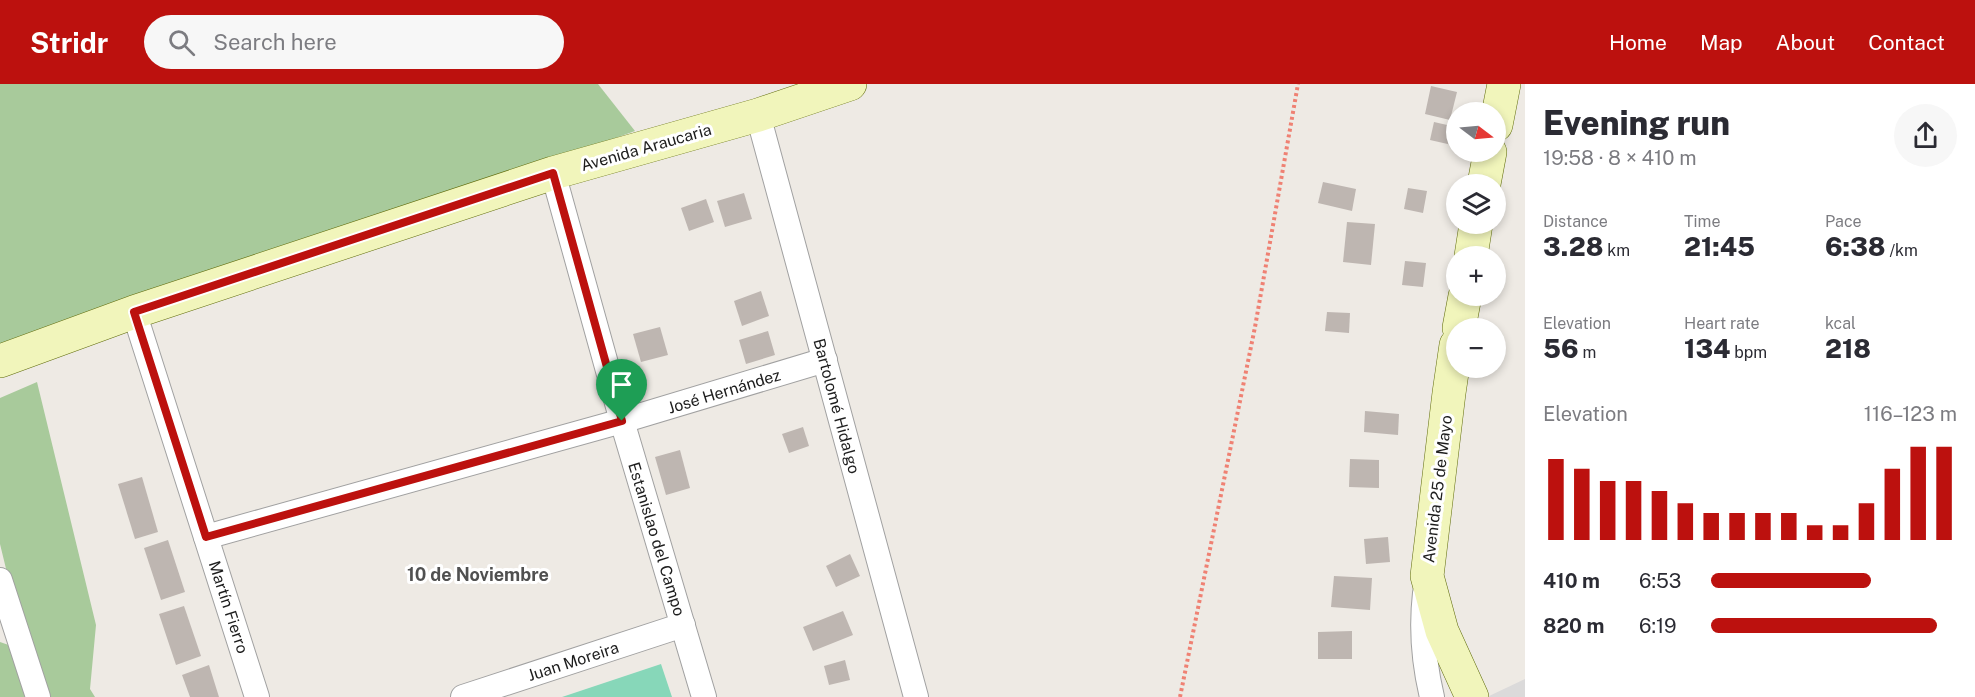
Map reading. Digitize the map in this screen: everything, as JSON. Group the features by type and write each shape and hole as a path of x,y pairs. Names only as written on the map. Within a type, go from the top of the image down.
{"main road":[{"name":"Avenida Araucaria","path":"0,361 134,312 553,173 758,115 850,84"},
{"path":"1500,102 1504,84"},
{"name":"Avenida 25 de Mayo","path":"1451,378 1427,576 1442,631 1472,697"}],"street":[{"name":"Bartolomé Hidalgo","path":"758,115 916,697"},
{"name":"Estanislao del Campo","path":"553,173 622,421 704,697"},
{"name":"Martín Fierro","path":"134,312 257,697"},
{"name":"José Hernández","path":"206,537 622,421 825,360"},
{"path":"1427,576 1423,611 1426,671 1432,697"},
{"path":"0,580 38,697"},
{"name":"Juan Moreira","path":"476,695 683,625"}],"path":[{"path":"1180,697 1255,327 1298,84"}],"shaded area":[{"path":"1525,679 1525,697 1487,697"}],"green space":[{"path":"0,84 598,84 635,131 437,202 0,351"},
{"path":"37,382 96,625 90,689 95,697 0,697 0,642 26,651 0,544 0,398"},
{"path":"661,664 672,697 562,697"}],"building":[{"path":"1431,86 1457,92 1454,102 1446,102 1446,119 1425,114"},
{"path":"1434,122 1446,125 1446,144 1430,140"},
{"path":"1323,182 1356,189 1352,211 1318,203"},
{"path":"1408,188 1427,191 1423,213 1404,209"},
{"path":"744,193 752,219 725,227 717,201"},
{"path":"706,199 714,222 689,231 681,208"},
{"path":"1347,222 1375,224 1371,265 1343,262"},
{"path":"1405,261 1426,263 1423,287 1402,285"},
{"path":"761,291 769,316 742,326 734,301"},
{"path":"1327,312 1350,313 1349,333 1325,331"},
{"path":"660,327 668,355 641,362 633,334"},
{"path":"768,331 775,355 746,364 739,340"},
{"path":"1365,411 1399,414 1398,435 1364,432"},
{"path":"803,427 809,446 789,453 782,434"},
{"path":"680,450 690,488 666,495 655,457"},
{"path":"1350,459 1379,460 1379,488 1349,487"},
{"path":"142,477 158,532 135,539 118,484"},
{"path":"1388,537 1390,562 1366,564 1364,539"},
{"path":"168,540 185,592 161,600 144,548"},
{"path":"850,554 860,576 836,587 826,566"},
{"path":"1334,576 1372,578 1370,610 1331,607"},
{"path":"184,606 201,656 176,665 159,614"},
{"path":"843,611 853,635 813,651 803,627"},
{"path":"1352,631 1352,659 1318,659 1318,632"},
{"path":"845,660 850,680 829,685 824,666"},
{"path":"209,665 219,697 190,697 182,675"}],"district":[{"name":"10 de Noviembre","path":"478,575"}],"route":[{"path":"553,173 622,421 206,537 134,312 553,173"}]}
